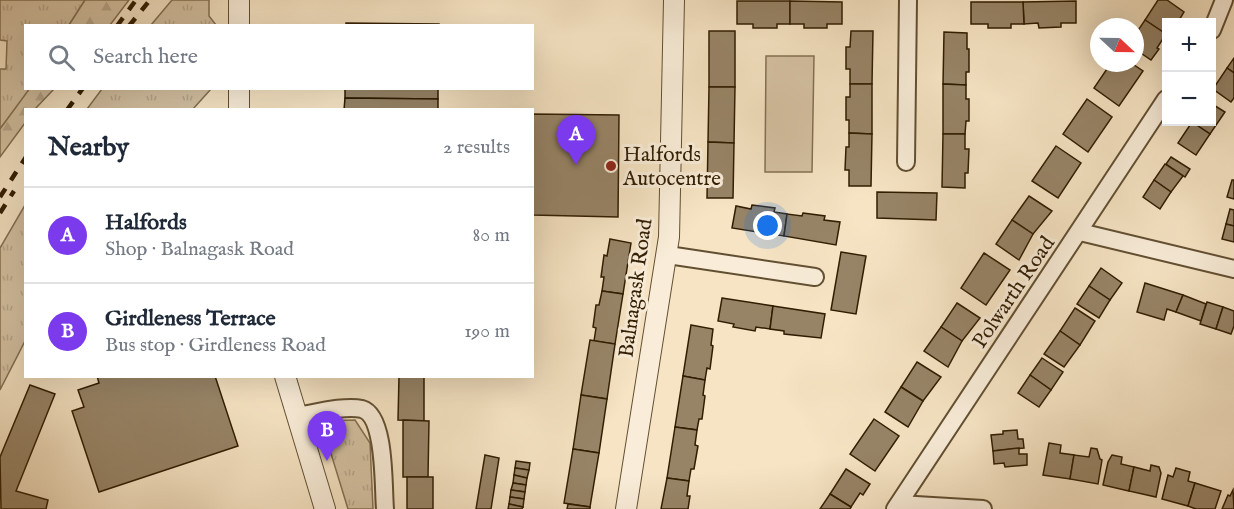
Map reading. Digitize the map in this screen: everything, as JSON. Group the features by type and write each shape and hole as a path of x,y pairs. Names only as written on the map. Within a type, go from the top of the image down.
{"street":[{"path":"239,0 239,24"},
{"name":"Balnagask Road","path":"626,509 668,255 673,145 674,0"},
{"path":"906,162 908,0"},
{"path":"1210,0 1212,18"},
{"path":"1216,20 1224,0"},
{"path":"239,90 239,108"},
{"name":"Polwarth Road","path":"897,506 1162,107"},
{"path":"1080,232 1234,269"},
{"path":"668,255 814,277"},
{"path":"286,378 325,509"},
{"path":"297,416 351,408 370,414 375,420 380,435 385,509"},
{"path":"897,506 983,509"}],"green space":[{"path":"0,0 85,0 70,24 24,24 24,90 29,90 0,129 0,69 6,69 7,41 0,40"},
{"path":"85,0 129,0 111,24 70,24"},
{"path":"172,0 209,0 209,16 215,24 152,24"},
{"path":"766,56 814,56 812,172 765,172"},
{"path":"29,90 53,90 36,108 24,108 24,124 0,157 0,129"},
{"path":"101,90 210,90 194,108 88,108"},
{"path":"24,207 24,343 0,390 0,248"},
{"path":"355,420 370,443 373,509 348,509 321,421"}],"building":[{"path":"1158,0 1167,0 1184,12 1180,18 1162,18 1162,31 1145,20"},
{"path":"737,1 790,1 790,24 777,24 777,28 753,28 753,24 737,24"},
{"path":"790,1 842,2 842,24 827,24 827,28 804,28 804,24 790,24"},
{"path":"1076,1 1076,23 1061,23 1061,27 1039,28 1038,23 1024,24 1023,2"},
{"path":"971,2 1023,2 1024,24 1011,24 1011,28 988,28 988,24 971,24"},
{"path":"1144,22 1162,31 1162,40 1157,48 1159,49 1151,60 1144,55"},
{"path":"346,23 439,24 346,24"},
{"path":"709,31 735,31 735,87 709,87"},
{"path":"851,31 873,31 872,84 850,84 850,69 846,69 846,47 850,47"},
{"path":"944,32 967,33 969,72 966,72 966,85 943,84"},
{"path":"1234,58 1234,73 1227,68"},
{"path":"1227,68 1234,73 1234,98 1231,102 1216,91 1216,84"},
{"path":"1105,72 1142,72 1119,106 1094,88"},
{"path":"850,84 872,84 872,134 849,133 849,120 846,120 846,97 850,97"},
{"path":"943,84 966,85 966,99 969,99 969,121 966,121 965,134 943,134"},
{"path":"709,87 735,87 734,143 708,142"},
{"path":"345,90 438,90 438,99 345,98"},
{"path":"345,98 438,99 438,108 344,108"},
{"path":"1087,99 1112,117 1088,152 1063,134"},
{"path":"1216,106 1225,112 1216,125"},
{"path":"534,114 619,115 618,217 534,215"},
{"path":"1189,126 1198,126 1210,134 1196,155 1178,143"},
{"path":"1198,126 1215,126 1210,134"},
{"path":"849,133 872,134 871,186 849,186 849,170 845,170"},
{"path":"943,134 965,134 965,149 969,149 965,188 942,187"},
{"path":"708,142 734,143 733,198 707,198"},
{"path":"1056,146 1081,163 1058,198 1032,181"},
{"path":"1171,157 1190,169 1185,177 1166,164"},
{"path":"1165,164 1183,176 1171,192 1154,180"},
{"path":"1154,180 1171,192 1160,209 1143,197"},
{"path":"1232,180 1234,180 1234,199 1227,197"},
{"path":"877,192 937,193 936,220 877,218"},
{"path":"1029,196 1052,211 1033,234 1012,220"},
{"path":"752,205 775,208 774,212 787,214 784,236 732,228 736,206 751,209"},
{"path":"1230,209 1234,210 1234,226 1226,224"},
{"path":"803,213 825,216 824,220 840,222 836,245 784,236 787,214 802,216"},
{"path":"1012,220 1033,234 1019,260 996,244"},
{"path":"1226,224 1234,226 1234,242 1222,239"},
{"path":"610,239 631,243 623,294 602,291 604,255 607,256"},
{"path":"841,252 866,256 856,314 831,310"},
{"path":"984,253 1010,270 986,305 961,288"},
{"path":"1101,268 1122,283 1110,300 1089,286"},
{"path":"1145,283 1183,295 1176,312 1167,309 1164,320 1137,312"},
{"path":"1089,286 1110,300 1099,318 1077,304"},
{"path":"602,291 623,294 615,344 594,341 596,305 599,305"},
{"path":"1183,295 1206,304 1201,321 1176,312"},
{"path":"722,298 773,306 770,329 756,327 755,331 733,327 734,324 718,321"},
{"path":"1207,302 1223,307 1216,329 1200,324"},
{"path":"957,303 980,318 962,341 941,327"},
{"path":"773,306 825,314 821,338 784,334 784,331 770,329"},
{"path":"1223,307 1234,311 1234,326 1231,334 1216,329"},
{"path":"1075,308 1095,321 1080,345 1060,331"},
{"path":"691,325 713,329 710,369 707,368 705,380 683,376"},
{"path":"941,327 962,341 948,367 924,351"},
{"path":"1060,331 1080,345 1064,367 1044,354"},
{"path":"590,340 615,344 607,399 581,395"},
{"path":"1042,358 1063,372 1051,390 1030,375"},
{"path":"917,362 941,377 923,401 901,387"},
{"path":"1030,375 1051,390 1039,407 1018,393"},
{"path":"683,376 705,380 702,419 699,419 697,430 675,427"},
{"path":"98,378 216,378 238,446 99,492 72,411 84,407 78,390 99,383"},
{"path":"399,378 424,378 424,421 398,420"},
{"path":"30,385 55,394 16,491 48,500 46,509 1,509 0,457"},
{"path":"901,387 923,401 908,427 885,412"},
{"path":"581,395 607,399 599,453 573,449"},
{"path":"874,419 899,436 875,471 850,454"},
{"path":"403,420 429,421 428,477 403,477"},
{"path":"675,427 697,430 695,445 698,446 694,469 691,469 689,481 667,478"},
{"path":"1017,430 1018,439 1023,439 1024,448 993,451 991,435"},
{"path":"1049,443 1061,445 1060,453 1074,455 1070,479 1043,475"},
{"path":"1019,448 1019,454 1027,454 1027,465 1005,467 1004,463 994,464 993,451"},
{"path":"1091,448 1097,449 1102,460 1098,484 1070,479 1074,455 1089,457"},
{"path":"573,449 599,453 590,507 564,503"},
{"path":"485,455 499,458 491,509 476,509"},
{"path":"1112,455 1122,457 1121,464 1134,467 1129,491 1103,485 1108,462"},
{"path":"516,461 530,463 529,470 515,468"},
{"path":"1151,465 1159,467 1161,473 1156,497 1129,491 1134,467 1150,471"},
{"path":"515,468 529,470 527,478 514,475"},
{"path":"1176,468 1190,472 1188,481 1195,483 1188,506 1162,499 1168,475 1173,477"},
{"path":"846,469 870,484 863,495 860,493 851,507 830,494"},
{"path":"514,475 527,478 526,485 513,483"},
{"path":"407,477 433,477 433,509 407,509"},
{"path":"667,478 689,481 688,509 661,509"},
{"path":"513,483 526,485 525,492 511,490"},
{"path":"1195,483 1221,491 1215,509 1196,509 1188,506"},
{"path":"511,490 525,492 524,499 510,497"},
{"path":"1233,490 1234,509 1222,509 1228,495 1230,496"},
{"path":"830,494 851,507 850,509 820,509"},
{"path":"510,497 524,499 523,507 509,504"},
{"path":"509,504 523,507 522,509 508,509"},
{"path":"568,504 590,507 590,509 567,509"}],"railway":[{"path":"118,24 136,0"},
{"path":"131,24 150,0"},
{"path":"68,108 82,90"},
{"path":"0,197 24,160"},
{"path":"0,213 14,191"}],"place":[{"name":"Halfords","path":"576,165"},
{"name":"Halfords Autocentre","path":"611,166"},
{"name":"Girdleness Terrace","path":"327,461"}]}
